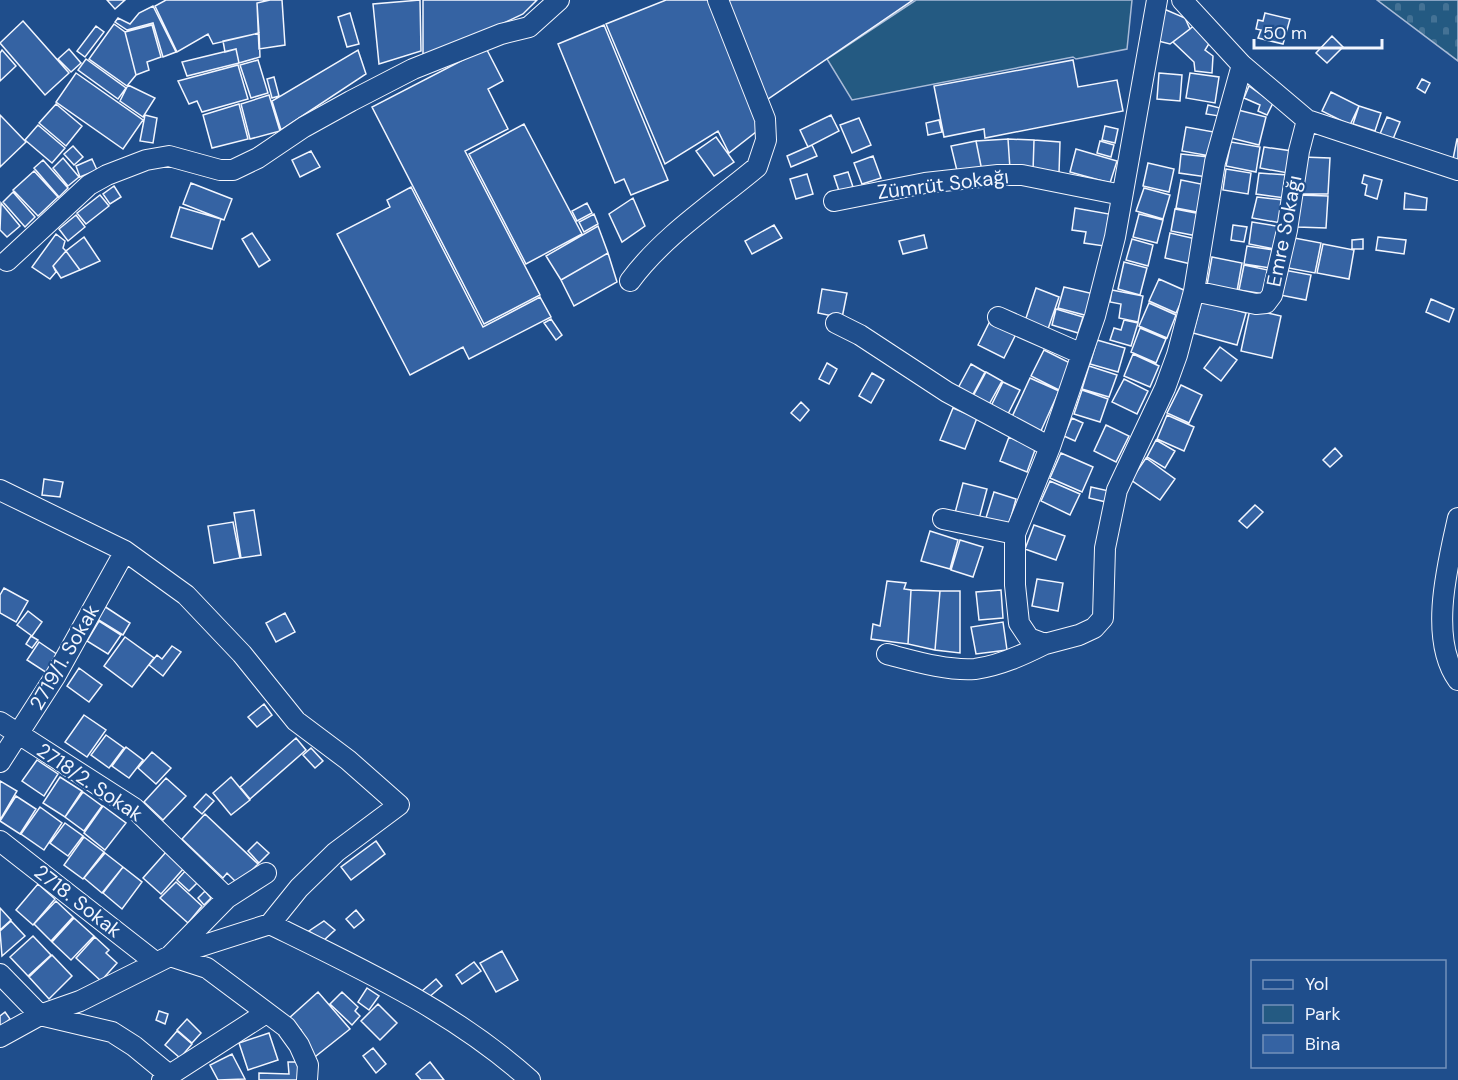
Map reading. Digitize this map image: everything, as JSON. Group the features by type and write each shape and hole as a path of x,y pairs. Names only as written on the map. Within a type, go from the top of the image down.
{"street":[{"path":"7,261 89,185 107,175 146,160 169,156 220,170 233,170 258,158 314,122 413,69 501,34 529,27 559,0"},
{"path":"630,281 643,263 662,245 757,167 762,152 765,119 718,0"},
{"path":"1045,644 1029,638 1019,623 1015,585 1015,534 1050,447 1082,354 1115,237 1157,0"},
{"path":"1182,0 1242,65 1307,120 1458,170"},
{"path":"887,654 926,664 974,669 1017,658 1045,644 1079,635 1094,628 1103,618 1105,548 1117,490 1165,388 1194,291 1215,162 1242,65"},
{"name":"Emre Sokağı","path":"1194,291 1256,304 1266,303 1272,295 1287,230 1299,151 1307,120"},
{"name":"Zümrüt Sokağı","path":"834,201 925,183 998,175 1022,175 1122,195"},
{"path":"998,317 1082,354"},
{"path":"836,323 860,335 947,392 1050,447"},
{"path":"0,490 125,550 186,595 242,654 296,722 348,760 399,805 336,852 299,888 270,924 162,959 80,1001 40,1016 0,1037"},
{"path":"1458,518 1447,568 1442,630 1452,672 1458,680"},
{"path":"943,519 1015,534"},
{"name":"2719/1. Sokak","path":"0,762 56,675 125,550"},
{"name":"2718/2. Sokak","path":"0,722 134,808 227,898"},
{"name":"2718. Sokak","path":"0,841 162,959"},
{"path":"162,959 227,898 266,873"},
{"path":"270,924 430,1007 478,1039 530,1080"},
{"path":"162,959 207,968 286,1027 308,1065 307,1080"},
{"path":"0,974 40,1016 112,1032 134,1046 165,1077 266,1013"}],"green space":[{"path":"916,0 1132,0 1127,49 1076,59 1073,57 852,100 827,59"},
{"path":"1377,0 1458,0 1458,61"}],"building":[{"path":"107,0 125,0 115,9"},
{"path":"166,0 270,0 257,3 259,33 213,44 208,34 177,52 155,6"},
{"path":"282,0 285,45 259,49 257,3"},
{"path":"420,0 421,51 379,64 373,4"},
{"path":"423,0 537,0 523,14 435,55 423,54"},
{"path":"666,0 710,0 761,128 729,153 718,131 665,164 606,24"},
{"path":"726,0 913,0 765,101"},
{"path":"153,6 176,52 163,57 153,23 127,30 115,22 118,18 130,24 139,13"},
{"path":"1164,9 1185,18 1190,29 1170,44 1158,41"},
{"path":"350,13 359,44 347,47 338,17"},
{"path":"1265,13 1290,19 1283,44 1258,38 1261,30 1256,29 1258,20 1263,21"},
{"path":"23,21 69,73 45,95 0,43"},
{"path":"114,24 125,32 136,75 127,86 89,59"},
{"path":"152,25 161,57 147,62 149,70 136,75 125,32"},
{"path":"604,25 668,180 631,195 624,179 615,183 558,44"},
{"path":"1195,25 1210,42 1205,50 1213,56 1212,73 1195,71 1194,62 1173,42"},
{"path":"96,26 104,32 85,57 77,51"},
{"path":"259,33 260,57 239,63 236,49 225,52 223,41"},
{"path":"1332,36 1343,47 1327,63 1316,53"},
{"path":"486,48 503,81 488,89 508,129 465,151 540,295 484,324 372,107"},
{"path":"69,49 81,63 71,72 58,59"},
{"path":"236,49 239,63 187,76 182,62"},
{"path":"2,50 16,66 0,81 0,53"},
{"path":"358,50 366,74 281,130 272,101"},
{"path":"86,59 126,88 118,99 78,70"},
{"path":"258,60 268,93 251,98 240,65"},
{"path":"1073,60 1078,87 1117,80 1123,111 985,138 984,129 944,137 934,86"},
{"path":"238,65 248,99 202,112 197,101 189,104 178,81"},
{"path":"76,73 143,120 123,149 56,102"},
{"path":"1159,73 1182,75 1180,101 1157,99"},
{"path":"1190,73 1219,77 1215,103 1186,98"},
{"path":"274,77 279,96 272,98 267,79"},
{"path":"1422,79 1430,83 1425,93 1417,88"},
{"path":"128,85 155,98 143,117 120,101"},
{"path":"1249,86 1273,103 1267,115 1258,111 1260,105 1244,98"},
{"path":"1331,92 1359,106 1350,125 1322,111"},
{"path":"269,95 280,131 250,139 241,104"},
{"path":"56,104 82,126 66,146 39,123"},
{"path":"239,104 248,139 212,148 203,115"},
{"path":"1208,105 1220,108 1219,116 1206,114"},
{"path":"1359,106 1381,113 1375,131 1353,124"},
{"path":"1238,110 1266,117 1259,145 1231,138"},
{"path":"0,115 26,142 0,167"},
{"path":"145,115 157,118 153,143 140,141"},
{"path":"831,115 839,131 808,147 800,130"},
{"path":"1387,117 1400,122 1393,139 1380,134"},
{"path":"859,118 871,145 852,153 840,125"},
{"path":"939,120 942,132 928,135 926,123"},
{"path":"524,124 582,234 526,264 469,154"},
{"path":"38,125 65,148 52,163 25,140"},
{"path":"1105,126 1118,129 1115,143 1102,140"},
{"path":"1186,127 1214,132 1210,156 1182,151"},
{"path":"716,137 734,162 714,176 696,151"},
{"path":"1008,139 1034,140 1033,171 1010,169"},
{"path":"1008,139 1010,169 982,171 976,141"},
{"path":"1458,139 1458,160 1453,159"},
{"path":"1034,140 1060,142 1059,173 1033,171"},
{"path":"976,141 982,171 958,175 951,146"},
{"path":"1100,141 1114,145 1111,157 1097,153"},
{"path":"1231,142 1260,147 1256,172 1226,166"},
{"path":"812,145 817,156 791,167 787,156"},
{"path":"73,146 83,157 74,165 64,154"},
{"path":"1264,147 1292,151 1288,173 1260,168"},
{"path":"1076,149 1117,161 1110,183 1070,172"},
{"path":"311,151 320,167 300,177 292,160"},
{"path":"1181,154 1209,157 1207,177 1179,173"},
{"path":"873,156 881,178 862,184 854,163"},
{"path":"1302,157 1330,158 1328,194 1301,194"},
{"path":"63,158 79,177 68,186 53,168"},
{"path":"92,159 97,170 80,177 76,166"},
{"path":"43,160 68,188 59,197 34,168"},
{"path":"1148,163 1174,169 1169,192 1143,186"},
{"path":"1226,169 1251,173 1248,194 1223,190"},
{"path":"34,171 58,197 38,216 13,190"},
{"path":"848,172 853,187 839,191 834,176"},
{"path":"1259,173 1288,175 1285,198 1256,194"},
{"path":"807,174 813,194 796,199 790,179"},
{"path":"1364,175 1382,180 1377,199 1365,195 1367,185 1362,183"},
{"path":"1181,180 1206,185 1202,213 1176,208"},
{"path":"191,183 232,199 224,220 183,204"},
{"path":"114,186 121,197 110,204 103,194"},
{"path":"411,187 483,327 540,297 551,317 469,359 463,347 410,375 337,234 390,207 387,200"},
{"path":"1144,188 1170,195 1163,219 1136,211"},
{"path":"13,192 35,217 25,227 3,202"},
{"path":"1405,193 1427,198 1426,210 1404,209"},
{"path":"100,195 109,206 86,224 77,213"},
{"path":"1298,195 1328,196 1326,228 1297,227"},
{"path":"1257,197 1284,200 1281,223 1252,218"},
{"path":"633,198 645,226 622,242 609,214"},
{"path":"1,203 20,226 7,237 0,230"},
{"path":"587,203 592,213 577,221 572,211"},
{"path":"180,207 221,219 212,249 171,237"},
{"path":"1075,208 1109,214 1104,246 1084,243 1086,232 1072,230"},
{"path":"1175,209 1201,214 1197,236 1171,231"},
{"path":"594,214 598,224 584,232 579,222"},
{"path":"1139,214 1163,220 1157,243 1133,237"},
{"path":"76,215 85,227 68,241 59,229"},
{"path":"1252,222 1282,227 1279,250 1249,244"},
{"path":"774,225 782,238 752,254 745,241"},
{"path":"1233,225 1247,227 1244,242 1231,240"},
{"path":"598,226 608,253 561,280 546,256"},
{"path":"252,233 270,260 259,267 242,239"},
{"path":"1170,233 1196,239 1191,264 1165,258"},
{"path":"56,234 65,241 63,248 66,251 53,266 56,272 50,279 32,267"},
{"path":"924,235 927,248 903,254 899,241"},
{"path":"84,237 100,261 80,270 66,251"},
{"path":"1289,237 1321,243 1315,273 1283,267"},
{"path":"1378,237 1406,240 1404,254 1376,250"},
{"path":"1132,239 1153,245 1148,266 1126,260"},
{"path":"1363,239 1363,249 1352,249 1352,240"},
{"path":"1323,244 1354,250 1349,279 1317,273"},
{"path":"1247,246 1273,250 1270,268 1244,264"},
{"path":"66,251 80,270 61,278 53,266"},
{"path":"608,253 617,282 574,306 561,280"},
{"path":"1212,257 1242,263 1237,291 1207,285"},
{"path":"1124,262 1147,268 1140,295 1118,289"},
{"path":"1244,265 1268,270 1264,294 1239,290"},
{"path":"1284,270 1311,275 1306,300 1280,295"},
{"path":"1159,279 1186,291 1176,313 1149,301"},
{"path":"1064,287 1094,294 1088,316 1058,308"},
{"path":"1036,288 1059,297 1048,329 1025,321"},
{"path":"822,289 847,293 842,318 818,313"},
{"path":"1112,290 1143,296 1138,322 1119,318 1121,304 1110,302"},
{"path":"1431,299 1454,309 1449,322 1426,312"},
{"path":"1202,300 1246,313 1237,345 1193,333"},
{"path":"1149,303 1176,315 1167,338 1139,326"},
{"path":"1056,309 1083,317 1078,333 1052,325"},
{"path":"1250,309 1281,316 1272,358 1241,351"},
{"path":"551,319 562,335 556,340 544,323"},
{"path":"1124,320 1138,323 1131,346 1110,340 1114,328 1121,330"},
{"path":"990,321 1016,334 1004,358 978,345"},
{"path":"1140,328 1166,339 1156,363 1131,352"},
{"path":"1097,340 1125,348 1118,372 1090,364"},
{"path":"1220,347 1237,360 1221,381 1204,368"},
{"path":"1044,350 1072,364 1059,390 1031,376"},
{"path":"1133,354 1159,366 1150,387 1124,376"},
{"path":"827,363 837,369 829,384 819,379"},
{"path":"971,364 985,372 971,398 957,390"},
{"path":"1089,366 1117,375 1109,397 1082,389"},
{"path":"986,372 1002,381 987,408 971,400"},
{"path":"872,373 884,380 871,403 859,396"},
{"path":"1030,378 1059,391 1040,433 1011,419"},
{"path":"1124,379 1148,391 1137,414 1112,402"},
{"path":"1003,382 1020,390 1006,418 989,410"},
{"path":"1181,385 1202,395 1189,423 1167,413"},
{"path":"1082,390 1108,399 1100,422 1074,414"},
{"path":"801,402 809,410 800,421 791,413"},
{"path":"953,408 977,418 965,449 940,440"},
{"path":"1167,415 1194,427 1184,451 1157,439"},
{"path":"1072,418 1083,423 1075,441 1064,436"},
{"path":"1106,425 1129,436 1116,462 1094,451"},
{"path":"1009,437 1036,447 1027,472 1000,461"},
{"path":"1156,440 1175,451 1165,468 1147,457"},
{"path":"1335,448 1342,456 1330,467 1323,460"},
{"path":"1061,453 1093,467 1082,492 1050,478"},
{"path":"1146,458 1175,479 1160,500 1131,480"},
{"path":"44,479 63,482 60,497 42,495"},
{"path":"1050,481 1080,494 1070,515 1041,501"},
{"path":"963,483 987,489 979,519 955,513"},
{"path":"1091,487 1109,491 1106,502 1089,498"},
{"path":"994,492 1016,499 1008,528 985,521"},
{"path":"1255,505 1263,512 1247,528 1239,521"},
{"path":"254,510 261,555 241,558 234,513"},
{"path":"233,522 240,558 214,563 208,526"},
{"path":"1034,525 1065,536 1056,560 1025,549"},
{"path":"930,531 958,540 950,569 921,561"},
{"path":"960,540 983,547 973,577 951,570"},
{"path":"1037,579 1063,583 1058,611 1032,606"},
{"path":"887,581 906,583 904,589 911,590 908,644 871,639 873,624 880,626"},
{"path":"4,588 28,601 16,622 0,613 0,595"},
{"path":"911,590 940,591 935,650 908,644"},
{"path":"1001,590 1003,618 979,620 976,592"},
{"path":"940,591 960,591 960,653 935,650"},
{"path":"104,606 130,623 123,635 97,619"},
{"path":"28,611 42,622 32,636 17,625"},
{"path":"285,613 295,632 276,642 266,623"},
{"path":"99,621 121,635 108,654 87,641"},
{"path":"1003,622 1007,650 976,654 971,627"},
{"path":"31,636 38,640 32,648 26,644"},
{"path":"125,637 154,658 132,687 104,666"},
{"path":"39,642 58,655 47,673 27,660"},
{"path":"172,646 181,652 163,676 149,665 157,655 162,659"},
{"path":"79,668 102,685 89,702 67,686"},
{"path":"264,704 272,715 257,727 248,717"},
{"path":"84,715 106,730 87,757 65,742"},
{"path":"106,735 124,748 109,768 91,755"},
{"path":"296,738 306,750 250,799 240,787"},
{"path":"126,747 143,760 129,778 112,766"},
{"path":"311,748 323,761 315,768 303,755"},
{"path":"152,752 171,768 156,784 138,768"},
{"path":"37,760 58,774 44,796 22,781"},
{"path":"60,777 82,791 65,817 43,803"},
{"path":"231,777 250,800 231,815 213,793"},
{"path":"166,778 186,796 163,820 144,802"},
{"path":"0,781 17,791 0,820"},
{"path":"83,792 102,806 84,831 65,817"},
{"path":"206,794 214,801 202,814 194,807"},
{"path":"16,796 36,809 20,834 0,821"},
{"path":"103,806 126,823 105,850 84,833"},
{"path":"40,807 62,823 44,850 21,834"},
{"path":"205,814 258,864 238,884 227,873 223,878 182,839"},
{"path":"65,823 83,836 68,856 50,843"},
{"path":"84,837 104,852 83,879 64,865"},
{"path":"376,841 385,854 351,880 341,867"},
{"path":"257,842 269,853 259,863 248,851"},
{"path":"166,852 184,868 161,894 143,878"},
{"path":"105,853 123,867 102,893 84,878"},
{"path":"123,867 142,882 122,909 103,893"},
{"path":"187,869 200,880 189,891 177,880"},
{"path":"176,882 202,906 188,923 160,898"},
{"path":"38,884 55,899 33,925 16,910"},
{"path":"205,891 211,898 204,905 198,898"},
{"path":"56,901 73,917 51,941 34,924"},
{"path":"0,908 11,920 0,930"},
{"path":"356,910 364,920 354,928 346,919"},
{"path":"74,918 94,936 71,960 52,942"},
{"path":"11,921 25,936 2,956 0,931"},
{"path":"324,921 335,930 323,941 309,931"},
{"path":"33,936 51,955 28,976 10,957"},
{"path":"95,937 109,950 106,953 117,963 101,981 76,958"},
{"path":"502,951 518,980 496,992 480,963"},
{"path":"52,955 72,976 49,999 29,977"},
{"path":"474,962 481,971 462,984 456,975"},
{"path":"436,979 442,986 428,998 422,991"},
{"path":"367,988 379,996 369,1010 358,1002"},
{"path":"318,992 350,1029 311,1060 301,1030 288,1019"},
{"path":"342,992 358,1007 355,1011 360,1016 352,1025 330,1004"},
{"path":"378,1004 397,1023 380,1040 361,1021"},
{"path":"159,1011 168,1014 165,1024 156,1020"},
{"path":"5,1012 10,1019 0,1027 0,1016"},
{"path":"187,1019 201,1033 192,1043 177,1030"},
{"path":"177,1031 192,1044 180,1058 165,1045"},
{"path":"269,1033 278,1060 248,1070 239,1043"},
{"path":"373,1048 386,1064 376,1073 363,1056"},
{"path":"232,1054 245,1079 218,1080 210,1065"},
{"path":"288,1062 303,1062 303,1080 259,1080 259,1073 289,1074"},
{"path":"430,1062 444,1080 421,1080 416,1074"}]}
